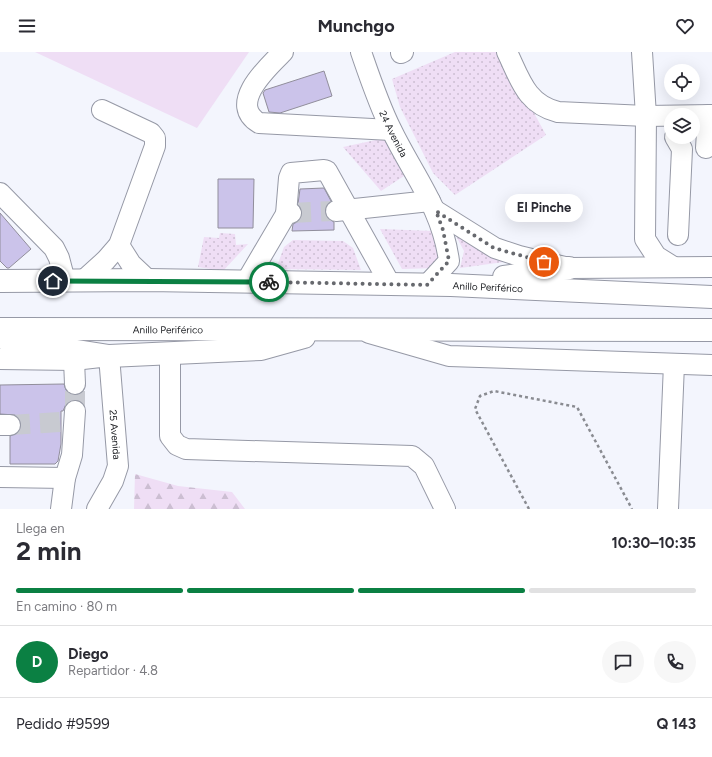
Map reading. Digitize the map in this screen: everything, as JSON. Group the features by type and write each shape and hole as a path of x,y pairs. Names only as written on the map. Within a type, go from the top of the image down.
{"highway":[{"path":"451,285 569,268"},
{"name":"Anillo Periférico","path":"0,281 148,280 451,285 712,297"},
{"name":"Anillo Periférico","path":"0,329 712,330"},
{"path":"0,338 108,356 261,349 331,330"}],"street":[{"path":"283,52 264,71 251,88 248,100 251,115 254,120 259,123 391,130"},
{"name":"24 Avenida","path":"361,52 371,82 391,130 433,206 443,230 449,261 427,285"},
{"path":"507,52 526,92 540,106 548,110 659,120 710,115 709,148 685,144"},
{"path":"642,52 659,120 645,239 656,256 672,266"},
{"path":"0,193 54,248 74,280 106,260 119,245 154,154 155,138 151,133 102,110"},
{"path":"678,236 679,144"},
{"path":"246,282 289,214 289,178 292,173 324,170 330,174 341,211 390,284"},
{"path":"341,211 433,206"},
{"name":"24 Avenida","path":"433,206 494,248 519,256 569,268"},
{"path":"119,245 131,264 148,280"},
{"path":"569,268 672,266 712,267"},
{"name":"Anillo Periférico","path":"359,330 449,356 712,365"},
{"path":"170,353 170,436 177,445 186,449 412,456 424,466 445,509"},
{"path":"0,359 74,360 108,356"},
{"name":"25 Avenida","path":"97,509 118,466 108,356"},
{"path":"74,360 75,384"},
{"path":"668,509 674,364"},
{"path":"61,509 65,478 72,455 70,418"},
{"path":"0,477 65,478"}],"path":[{"path":"528,509 475,409 480,396 494,391 577,407 598,442 632,509"}],"green space":[{"path":"35,52 249,52 197,128"},
{"path":"455,52 501,52 546,135 455,195 433,173 400,107 392,79"},
{"path":"385,138 404,176 381,191 343,147"},
{"path":"449,223 504,262 460,268 464,251"},
{"path":"380,229 433,231 444,248 436,268 402,269"},
{"path":"220,233 235,234 236,245 248,244 223,271 198,267 204,237 219,238"},
{"path":"293,240 343,241 353,248 361,270 276,269 284,247"},
{"path":"135,474 178,486 232,492 245,509 134,509"}],"building":[{"path":"324,71 332,96 280,113 269,112 263,93 265,90"},
{"path":"218,179 254,179 253,228 218,228"},
{"path":"324,188 331,201 326,206 325,213 327,218 334,222 334,230 292,231 293,224 299,221 302,216 302,210 298,204 300,189"},
{"path":"0,213 31,249 9,268 7,268 0,261"},
{"path":"64,384 66,390 70,394 76,395 84,391 84,404 76,400 70,401 66,404 63,411 61,411 61,444 58,461 55,464 10,464 10,436 20,431 21,425 20,419 15,415 0,414 0,385"}],"tunnel":[{"path":"291,213 334,211"},
{"path":"75,384 75,411"},
{"path":"10,425 61,422"}],"way so far":[{"path":"269,282 427,285 449,261 443,230 436,211 494,248 544,262"}],"place":[{"name":"El Pinche","path":"544,262"}],"route":[{"path":"53,281 148,280 269,282"}]}
